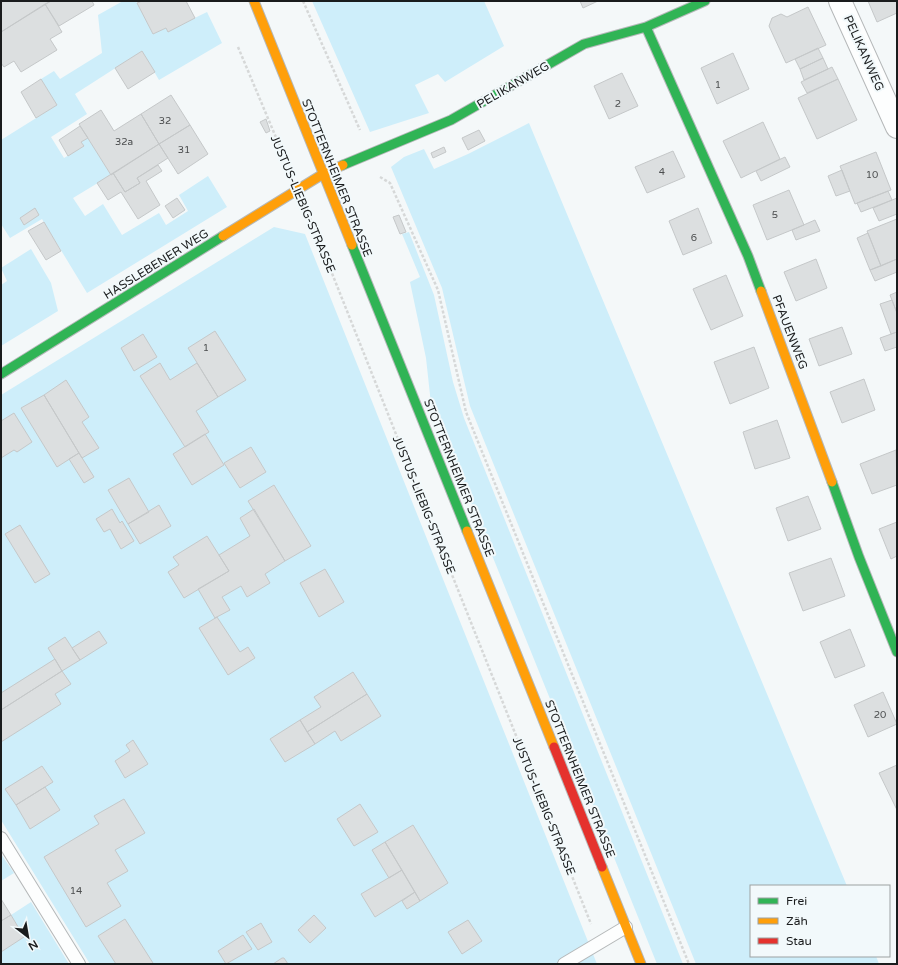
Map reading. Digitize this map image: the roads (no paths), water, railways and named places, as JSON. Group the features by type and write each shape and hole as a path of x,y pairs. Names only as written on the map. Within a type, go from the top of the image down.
{"street":[{"name":"STOTTERNHEIMER STRASSE","path":"254,1 641,964"},
{"name":"PELIKANWEG","path":"323,174 367,154 451,120 584,44 646,27 705,1"},
{"name":"PELIKANWEG","path":"840,1 897,128"},
{"name":"PFAUENWEG","path":"646,27 748,256 796,380 859,557 897,652"},
{"name":"HASSLEBENER WEG","path":"1,374 323,174"}],"lane":[{"path":"1,838 79,964"},
{"path":"564,964 598,942 626,927"}]}
